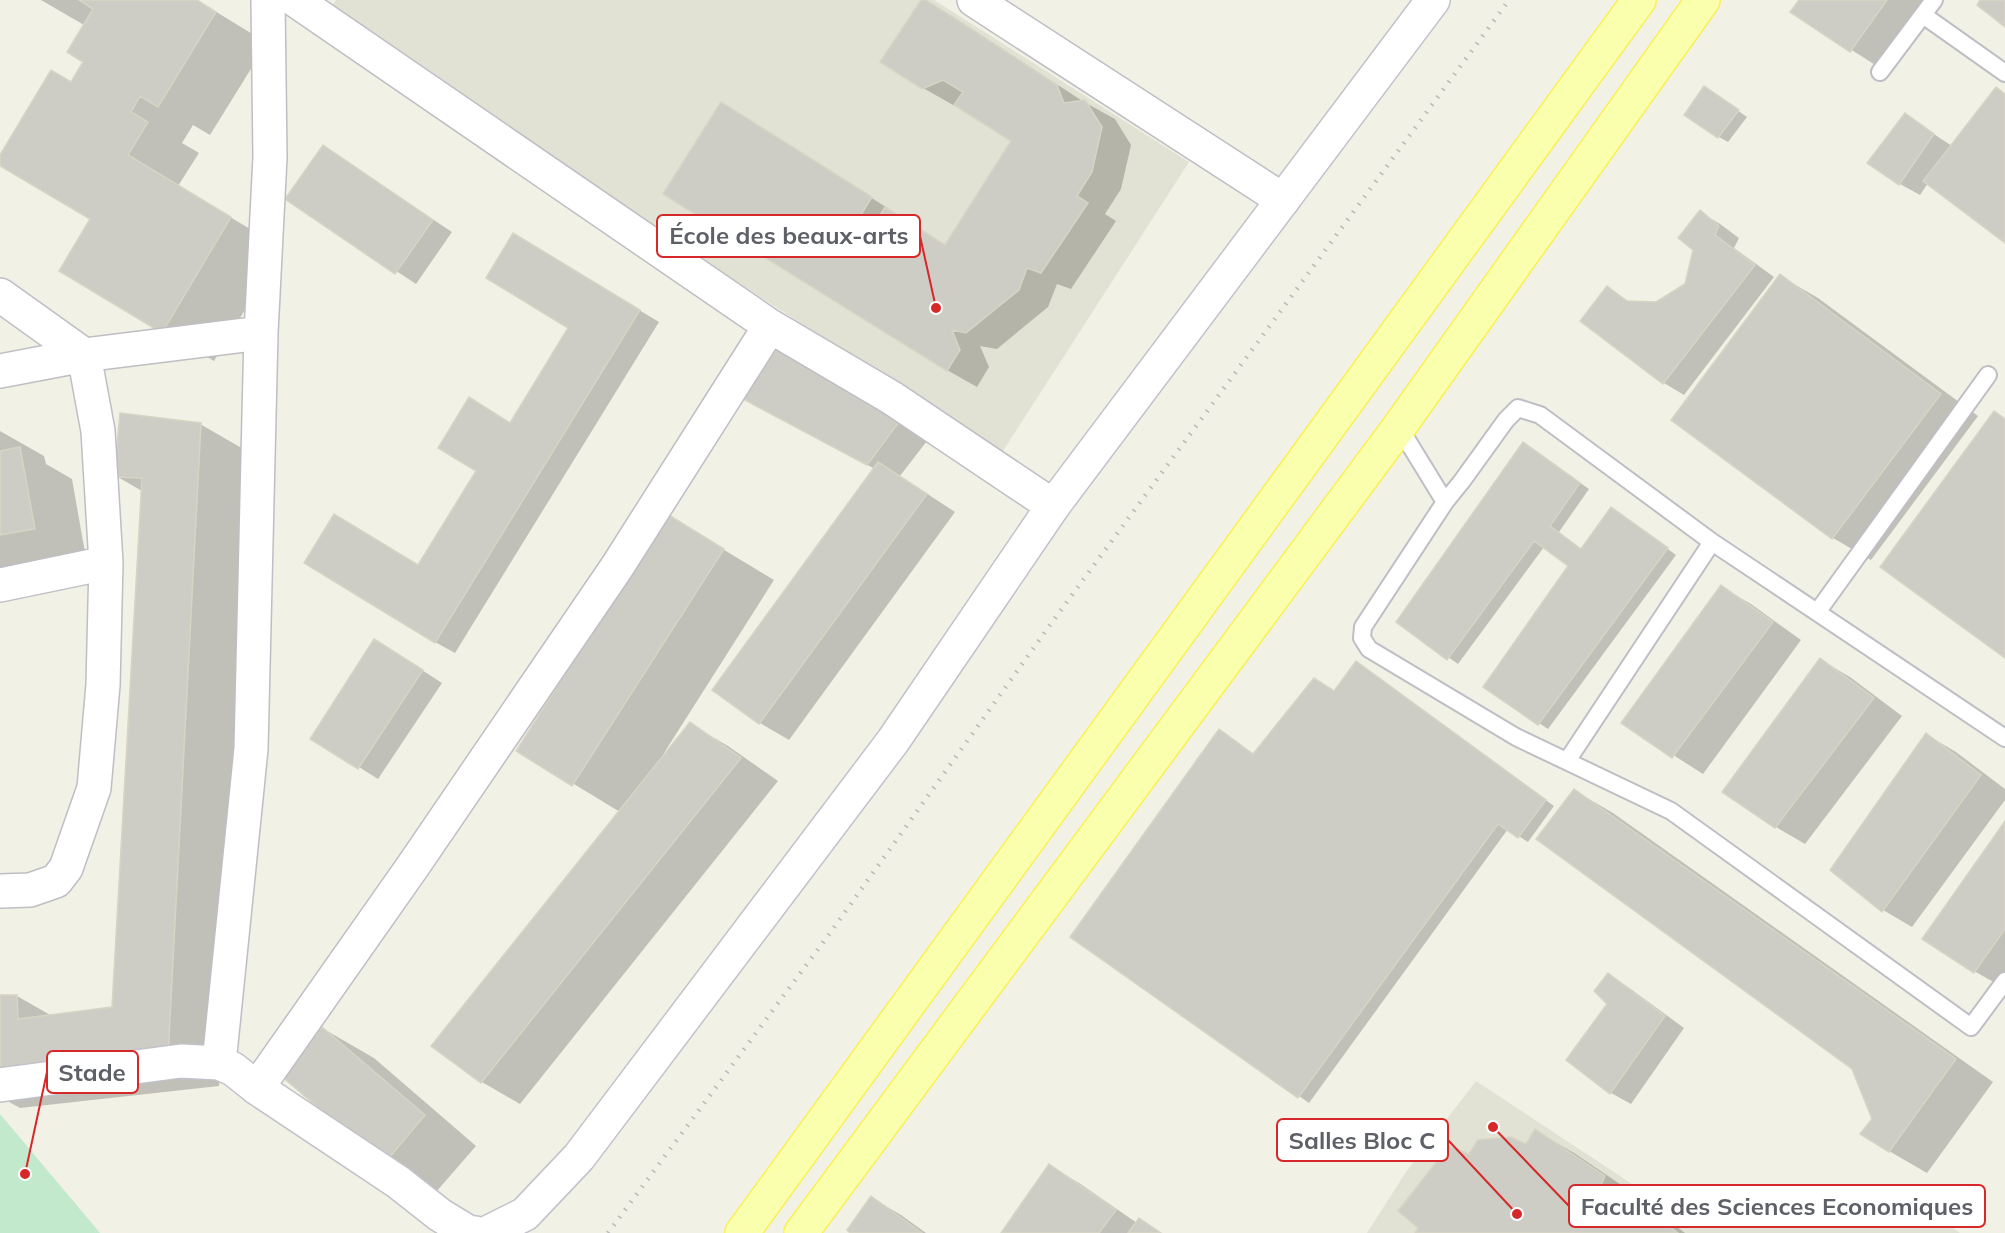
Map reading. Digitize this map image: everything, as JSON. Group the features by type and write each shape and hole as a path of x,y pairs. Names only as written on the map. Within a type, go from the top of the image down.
{"main road":[{"path":"742,1233 1639,0"},
{"path":"801,1233 1399,427 1703,0"}],"street":[{"path":"219,1063 251,749 261,333 270,157 268,0"},
{"path":"974,0 1283,200"},
{"path":"487,1233 525,1214 579,1157 893,741 1053,506 1433,0"},
{"path":"313,5 770,326 892,398 1053,506"},
{"path":"0,295 84,355 98,431 106,563 103,686 94,788 66,868 56,881 30,890 0,891"},
{"path":"257,1088 413,866 617,567 770,326"},
{"path":"0,371 84,355 261,333"},
{"path":"0,585 106,563"},
{"path":"0,1085 181,1061 219,1063 233,1069 257,1088 398,1182 440,1215 468,1232 476,1233"}],"lane":[{"path":"1880,72 1934,0"},
{"path":"1923,15 2005,73"},
{"path":"1818,611 1988,375"},
{"path":"2005,738 1712,542 1540,415 1518,408 1506,420 1445,502 1363,627 1362,638 1369,649 1506,731 1671,811 1971,1027 2005,981"},
{"path":"1399,427 1445,502"},
{"path":"1567,761 1712,542"}],"shaded area":[{"path":"336,0 934,0 1189,162 1001,454 327,14"},
{"path":"1476,1081 1655,1199 1898,1190 1960,1233 1367,1233 1406,1172"}],"green space":[{"path":"0,1114 100,1233 0,1233"}],"building":[{"path":"79,0 197,0 216,12 158,107 140,96 131,112 148,122 128,155 231,217 162,333 59,271 90,219 0,166 0,155 51,70 71,82 83,62 67,52 93,9"},
{"path":"921,0 926,0 1057,85 1064,103 1085,100 1102,127 1092,172 1077,196 1088,203 1041,273 1027,268 1019,290 966,333 952,330 960,350 947,371 663,194 721,102 872,197 859,218 873,227 885,207 945,245 1011,141 954,105 963,92 943,80 922,89 880,62"},
{"path":"1799,0 1887,0 1850,52 1790,12"},
{"path":"1980,0 2005,0 2005,27 1977,5"},
{"path":"1704,86 1739,110 1718,138 1684,115"},
{"path":"1996,87 2005,94 2005,243 1923,181"},
{"path":"1905,113 1934,134 1899,185 1867,163"},
{"path":"323,145 433,220 395,274 285,199"},
{"path":"1700,210 1719,226 1715,235 1755,265 1663,384 1580,321 1607,286 1627,301 1656,302 1685,284 1693,250 1678,238"},
{"path":"513,233 640,310 435,643 304,563 334,514 418,565 476,471 438,448 469,397 510,423 568,328 486,278"},
{"path":"1780,274 1941,394 1832,539 1671,420"},
{"path":"778,347 902,418 867,465 743,399"},
{"path":"1994,411 2005,419 2005,658 1880,567"},
{"path":"120,413 201,423 168,1057 0,1076 0,995 17,995 18,1019 112,1007 142,478 114,477"},
{"path":"1523,442 1580,483 1550,526 1581,549 1611,507 1668,548 1538,725 1483,687 1568,566 1534,541 1447,660 1396,622"},
{"path":"20,447 35,529 0,535 0,451"},
{"path":"878,462 927,494 759,724 712,690"},
{"path":"667,514 724,549 572,786 516,751"},
{"path":"1721,585 1773,622 1672,758 1621,723"},
{"path":"374,639 423,670 358,769 310,739"},
{"path":"1820,658 1874,698 1775,828 1722,792"},
{"path":"1356,661 1546,800 1518,838 1498,824 1298,1098 1070,937 1219,729 1253,754 1314,678 1334,691"},
{"path":"690,722 741,758 481,1083 431,1046"},
{"path":"1926,733 1981,775 1882,912 1830,870"},
{"path":"1574,789 1956,1059 1889,1152 1860,1134 1872,1119 1852,1069 1536,839"},
{"path":"2005,821 2005,929 1974,973 1922,939"},
{"path":"1608,973 1665,1016 1610,1094 1566,1060 1607,1004 1594,991"},
{"path":"322,1027 425,1115 384,1164 280,1075"},
{"path":"1535,1129 1605,1176 1597,1195 1612,1208 1625,1192 1678,1233 1415,1233 1418,1228 1398,1211 1449,1146 1469,1154 1478,1140 1511,1137 1526,1144"},
{"path":"1049,1164 1116,1210 1099,1233 1001,1233"},
{"path":"871,1196 922,1233 850,1233 847,1230"},
{"path":"1139,1218 1161,1233 1128,1233"}],"railway":[{"path":"608,1233 830,933 1050,625 1509,0"}],"place":[{"name":"École des beaux-arts","path":"936,308"},
{"name":"Faculté des Sciences Economiques","path":"1493,1127"},
{"name":"Stade","path":"25,1174"},
{"name":"Salles Bloc C","path":"1517,1214"}]}
